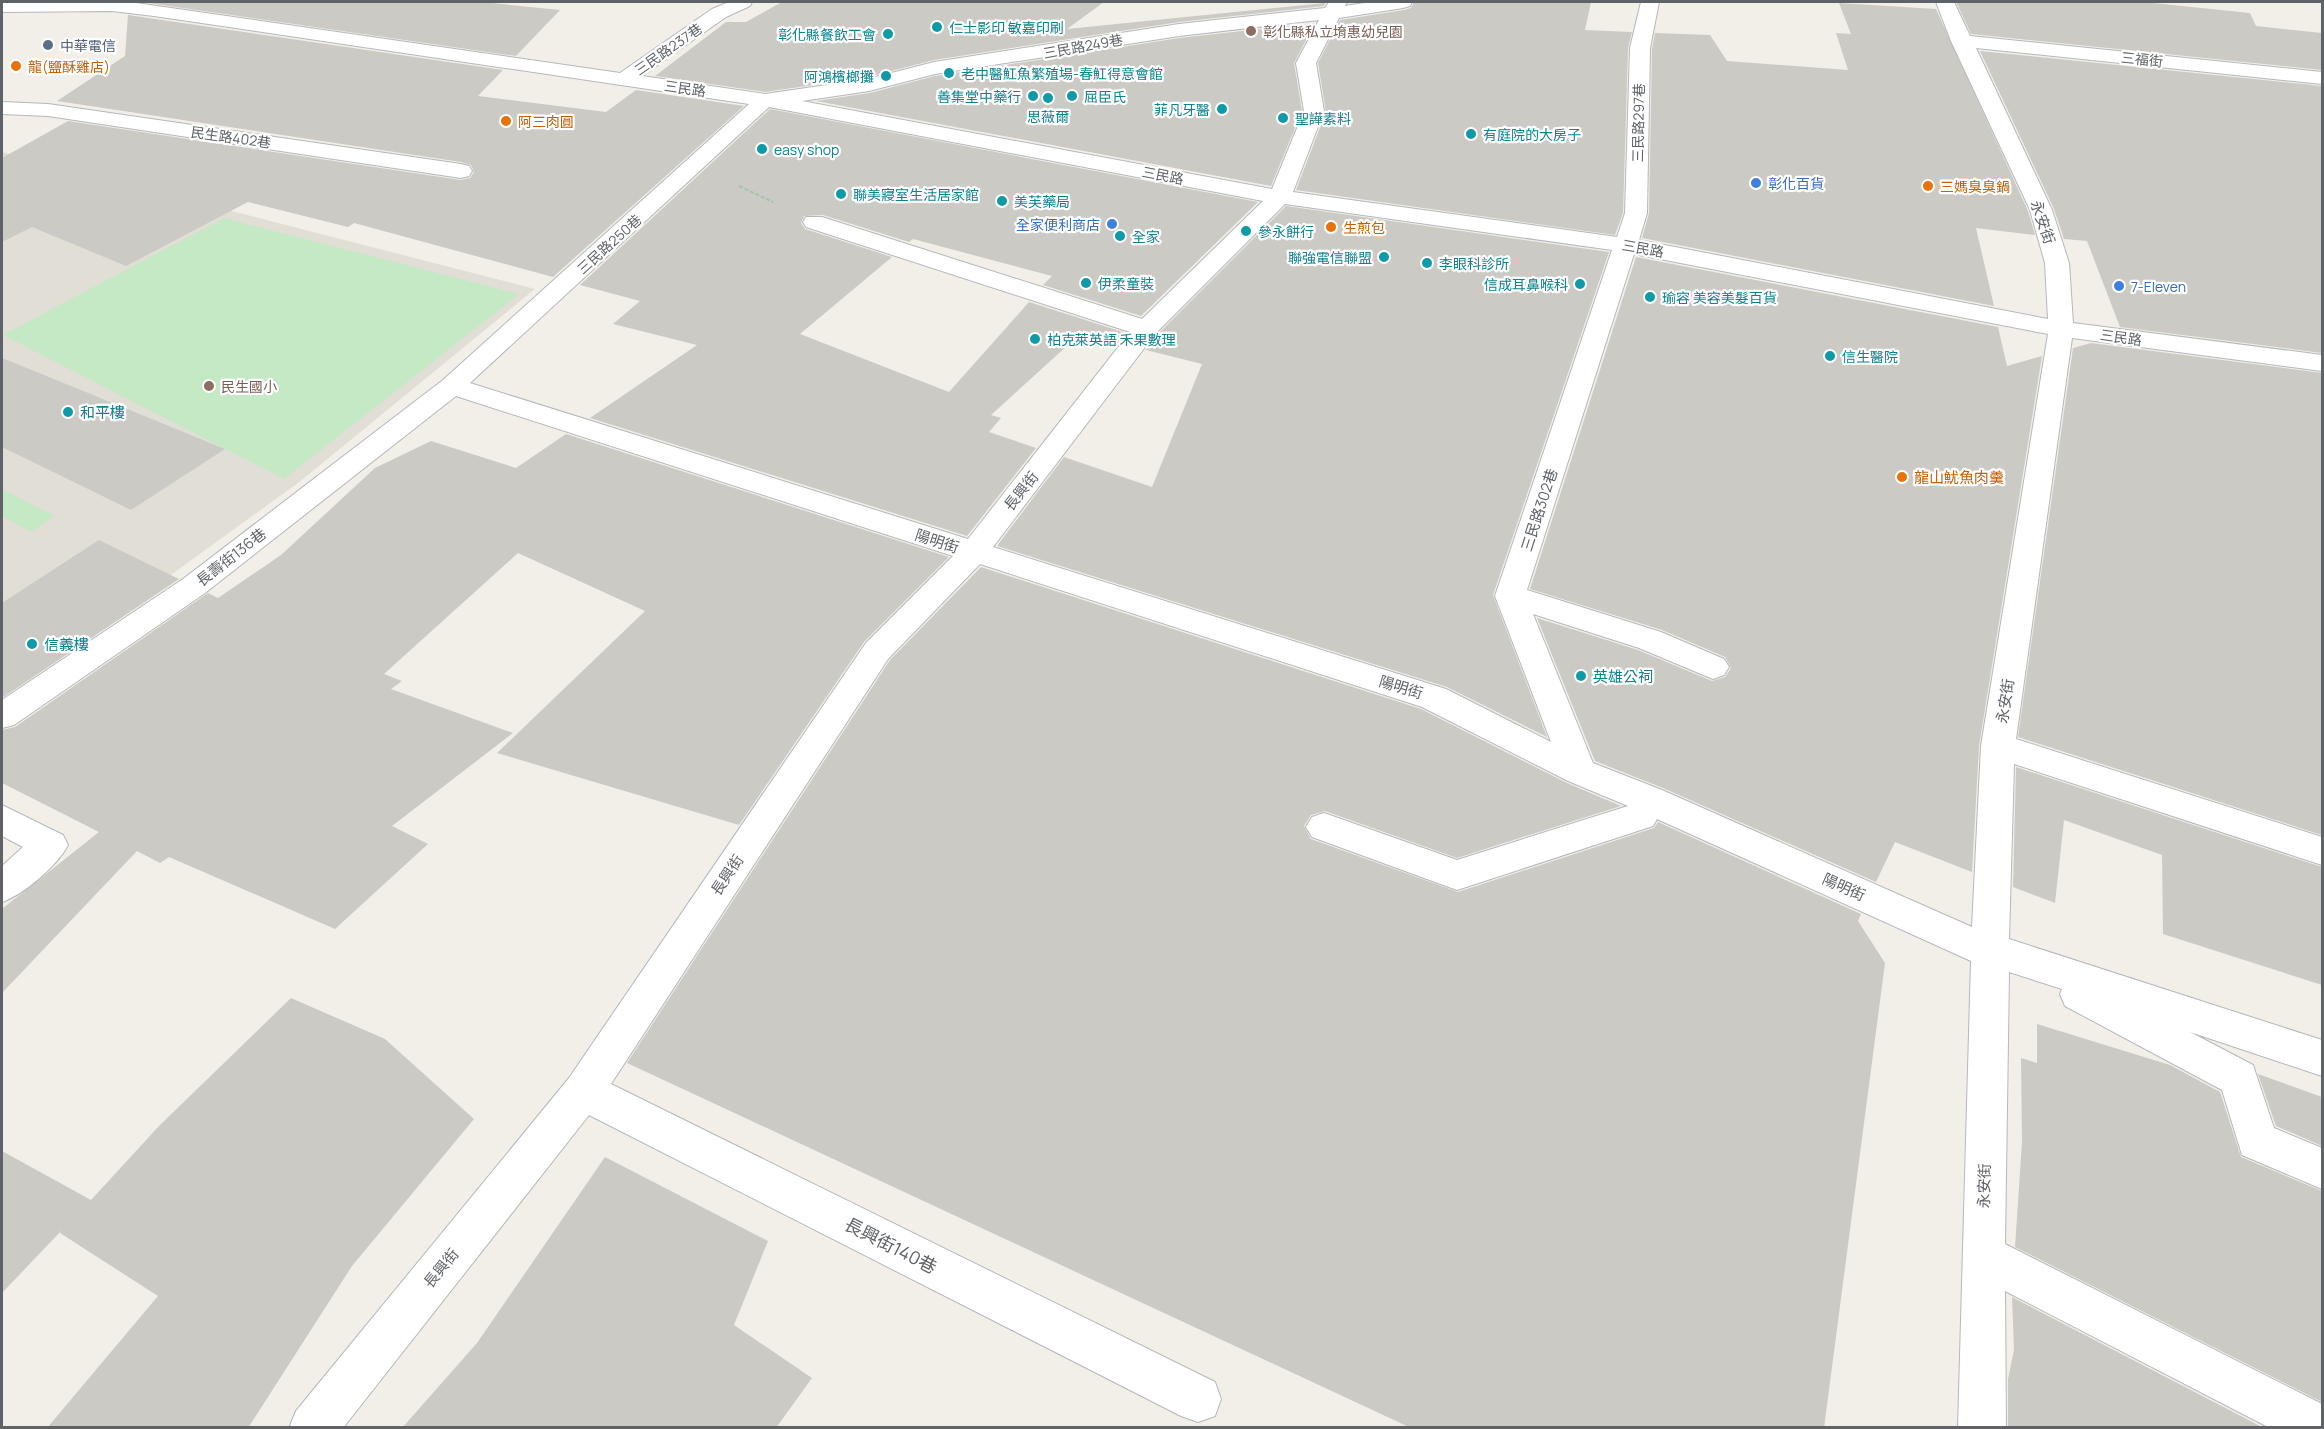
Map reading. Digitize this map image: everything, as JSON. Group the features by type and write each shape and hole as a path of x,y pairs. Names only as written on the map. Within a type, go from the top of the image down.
{"street":[{"name":"三民路237巷","path":"624,79 719,13 743,2"},
{"name":"三民路249巷","path":"765,100 869,85 934,68 1179,30 1336,7 1403,2"},
{"name":"三民路297巷","path":"1626,245 1636,213 1640,48 1650,2"},
{"name":"永安街","path":"1945,2 1961,41 2041,210 2057,263 2061,329 1998,746 1995,952 1983,1256 1982,1428"},
{"name":"三民路","path":"8,6 106,3 765,100 1280,197 1626,245 2061,329 2322,363"},
{"path":"1280,197 1314,111 1306,63 1336,7"},
{"name":"三福街","path":"1961,41 2322,78"},
{"name":"三民路250巷","path":"452,386 765,100"},
{"name":"民生路402巷","path":"2,108 48,110 461,171"},
{"name":"長興街","path":"313,1428 583,1091 877,651 973,553 1146,329 1280,197"},
{"path":"814,222 1146,329"},
{"name":"三民路302巷","path":"1510,596 1626,245"},
{"name":"陽明街","path":"452,386 1434,698 1580,772 1650,800 1995,952 2322,1058"},
{"name":"長壽街136巷","path":"2,716 194,586 452,386"},
{"path":"1510,596 1650,640 1713,667"},
{"path":"1510,596 1580,772"},
{"path":"1998,746 2322,850"},
{"path":"1324,827 1457,875 1641,816 1650,800"},
{"path":"2,819 50,845 2,887"},
{"path":"1995,952 2239,1078 2257,1141 2322,1168"},
{"name":"長興街140巷","path":"583,1091 1198,1399"},
{"path":"1983,1256 2320,1428"}],"path":[{"path":"694,166 814,222"}],"shaded area":[{"name":"民生國小","path":"2,152 535,289 298,483 2,697"}],"green space":[{"path":"224,218 519,294 284,479 3,335"},
{"path":"2,489 54,516 31,532 2,516"}],"building":[{"path":"141,2 482,2 560,10 516,56"},
{"path":"782,2 1104,2 1067,29 1325,3 1324,6 1179,22 934,60 868,77 765,92 655,76 726,22 746,22"},
{"path":"1414,2 1591,2 1585,30 1632,32 1628,48 1623,213 1615,235 1296,190 1326,112 1318,63 1340,20 1404,10 1411,8"},
{"path":"1956,2 2143,2 2250,13 2256,26 2322,33 2322,70 1971,34"},
{"path":"1839,3 1936,9 2028,211 2035,235 1976,228 1994,306 1642,238 1649,213 1652,48 1655,33 1710,35 1727,61 1848,70 1836,33 1851,34"},
{"path":"128,15 503,70 478,96 606,112 636,90 744,106 553,277 354,223 348,227 248,202 126,266 32,227 2,242 2,158 68,121 461,180 470,178 474,172 471,165 461,162 57,101 125,56"},
{"path":"1315,23 1294,63 1302,111 1271,186 816,101 870,93 935,76 1179,38"},
{"path":"1980,51 2322,86 2322,353 2120,327 2087,241 2064,239 2054,209"},
{"path":"770,109 1258,202 1141,316 1043,285 1052,276 913,239 909,242 823,215 804,216 801,223 805,229 892,257 800,334 949,392 1029,302 1126,333 1118,343 1080,334 991,415 1001,418 989,432 1036,448 967,536 590,418 697,345 613,324 640,301 580,285"},
{"path":"1286,206 1609,252 1493,595 1547,737 1447,687 997,546 1064,457 1152,487 1202,364 1146,350 1157,335"},
{"path":"1636,257 1998,327 2007,366 2042,356 1979,746 1972,872 1895,842 1876,882 1663,788 1595,761 1537,618 1638,650 1712,681 1725,677 1731,668 1725,657 1662,630 1530,589"},
{"path":"2091,343 2322,373 2322,835 2018,737 2073,348"},
{"name":"和平樓","path":"2,358 225,449 131,510 2,447"},
{"path":"566,434 949,557 864,642 739,825 497,753 645,611 518,553 384,674 402,681 391,689 513,733 392,826 428,844 335,929 169,857 160,863 137,851 2,993 2,909 99,832 2,783 2,730 15,727 208,593 218,598 281,555 375,468 431,441 516,468"},
{"name":"信義樓","path":"99,540 179,579 2,698 2,603"},
{"path":"981,567 1421,709 1567,783 1621,806 1457,858 1325,811 1311,815 1304,826 1311,839 1458,892 1654,828 1658,822 1861,914 1858,921 1885,963 1824,1428 1411,1428 627,1063 890,660"},
{"path":"2016,767 2322,867 2322,985 2163,934 2162,855 2064,820 2055,903 2013,887"},
{"path":"291,998 385,1039 474,1119 352,1266 248,1428 47,1428 158,1296 60,1233 62,1230 2,1293 2,1151 91,1200 159,1126"},
{"path":"2037,1024 2170,1065 2220,1092 2241,1157 2322,1191 2322,1402 2015,1247 2022,1142 2021,1058 2037,1063"},
{"path":"2258,1074 2322,1097 2322,1146 2276,1126"},
{"path":"605,1157 768,1241 734,1325 812,1378 776,1428 402,1428 477,1343"},
{"path":"2012,1297 2264,1428 2008,1428 2008,1379 2014,1350"}],"place":[{"name":"仁士影印 敏嘉印刷","path":"937,27"},
{"name":"彰化縣私立堉惠幼兒園","path":"1251,31"},
{"name":"彰化縣餐飲工會","path":"888,34"},
{"name":"中華電信","path":"48,45"},
{"name":"龍(鹽酥雞店)","path":"16,66"},
{"name":"老中醫魟魚繁殖場-春魟得意會館","path":"949,73"},
{"name":"阿鴻檳榔攤","path":"886,76"},
{"name":"善集堂中藥行","path":"1033,96"},
{"name":"屈臣氏","path":"1072,96"},
{"name":"思薇爾","path":"1048,98"},
{"name":"菲凡牙醫","path":"1222,109"},
{"name":"聖譁素料","path":"1283,118"},
{"name":"阿三肉圓","path":"506,121"},
{"name":"有庭院的大房子","path":"1471,134"},
{"name":"easy shop","path":"762,149"},
{"name":"彰化百貨","path":"1756,183"},
{"name":"三媽臭臭鍋","path":"1928,186"},
{"name":"聯美寢室生活居家館","path":"841,194"},
{"name":"美芙藥局","path":"1002,201"},
{"name":"全家便利商店","path":"1112,224"},
{"name":"生煎包","path":"1331,227"},
{"name":"參永餅行","path":"1246,231"},
{"name":"全家","path":"1120,236"},
{"name":"聯強電信聯盟","path":"1384,257"},
{"name":"李眼科診所","path":"1427,263"},
{"name":"伊柔童裝","path":"1086,283"},
{"name":"信成耳鼻喉科","path":"1580,284"},
{"name":"7-Eleven","path":"2119,286"},
{"name":"瑜容 美容美髮百貨","path":"1650,297"},
{"name":"柏克萊英語 禾果數理","path":"1035,339"},
{"name":"信生醫院","path":"1830,356"},
{"name":"民生國小","path":"209,386"},
{"name":"和平樓","path":"68,412"},
{"name":"龍山魷魚肉羹","path":"1902,477"},
{"name":"信義樓","path":"32,644"},
{"name":"英雄公祠","path":"1581,676"}]}
